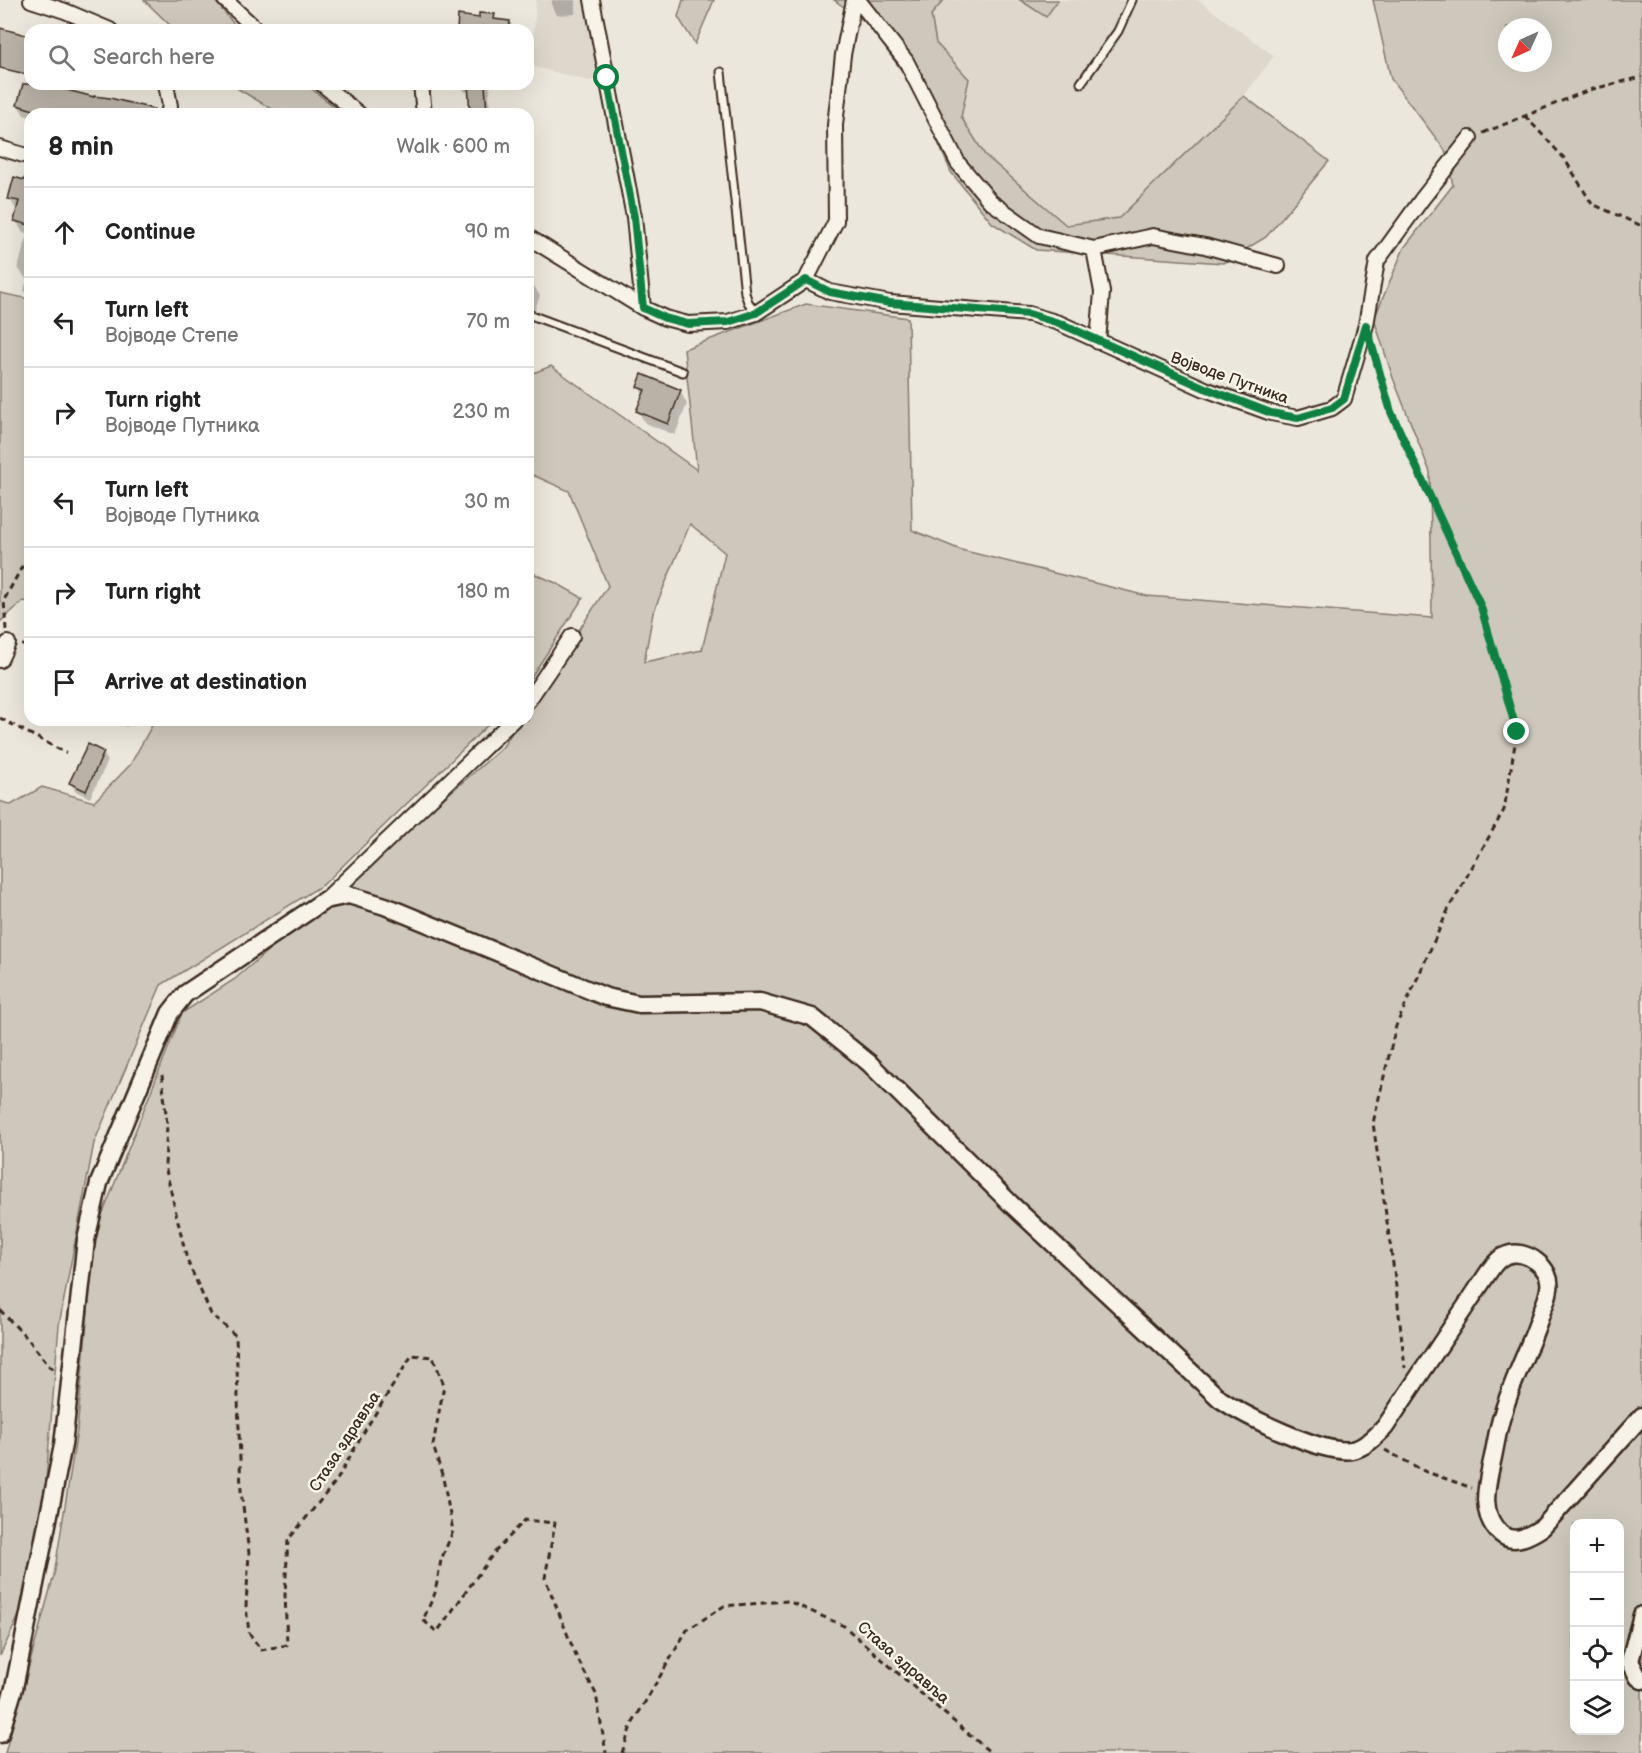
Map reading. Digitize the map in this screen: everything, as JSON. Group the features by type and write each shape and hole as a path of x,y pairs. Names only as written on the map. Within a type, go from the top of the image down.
{"street":[{"path":"31,0 96,24"},
{"path":"225,0 251,24"},
{"path":"592,0 634,217 643,308"},
{"path":"534,241 643,308 665,318 688,324 728,322 756,313 806,280 836,221 835,125 843,55 856,0"},
{"path":"856,0 906,61 958,163 990,202 1039,236 1094,249 1153,236 1205,246 1278,266"},
{"path":"167,90 170,108"},
{"path":"329,90 352,108"},
{"path":"422,90 423,108"},
{"name":"Војводе Путника","path":"806,280 830,292 890,303 1029,314 1059,323 1205,388 1271,413 1298,418 1332,408 1344,399 1366,325 1377,261 1470,138"},
{"path":"0,148 24,155"},
{"path":"1094,249 1102,292 1098,342"},
{"path":"534,692 572,636"},
{"path":"0,660 8,643"},
{"path":"0,1734 14,1688 63,1445 86,1240 99,1183 170,1013 185,994 326,900 507,726"},
{"path":"326,900 349,895 386,906 606,998 639,1004 760,1002 812,1017 869,1063 1011,1203 1220,1400 1240,1413 1315,1445 1341,1451 1354,1449 1370,1442 1385,1427 1498,1260 1506,1255 1519,1253 1532,1258 1541,1264 1550,1287 1538,1326 1503,1412 1485,1493 1487,1513 1494,1527 1505,1537 1516,1539 1529,1536 1543,1527 1642,1416"},
{"path":"1642,1615 1630,1661 1642,1680"}],"lane":[{"path":"1081,83 1118,31 1132,0"},
{"path":"722,72 745,292 748,302 756,313"},
{"path":"534,316 683,372"}],"path":[{"path":"1470,138 1589,90 1642,77"},
{"path":"1524,115 1564,158 1592,204 1642,226"},
{"path":"1366,325 1391,412 1481,607 1517,732 1504,810 1448,910 1396,1026 1373,1122 1395,1278 1408,1393"},
{"path":"8,643 4,600 24,563"},
{"path":"0,718 66,753"},
{"name":"Стаза здравља","path":"162,1073 167,1124 165,1166 187,1260 212,1314 236,1336 241,1491 249,1553 246,1606 249,1633 261,1650 287,1645 285,1594 288,1540 338,1480 362,1435 412,1356 433,1357 444,1385 433,1445 443,1478 453,1531 441,1560 435,1593 423,1620 438,1632 493,1554 525,1520 555,1523 545,1578 576,1656 596,1694 606,1753"},
{"path":"0,1310 29,1340 49,1366 71,1379"},
{"path":"1370,1442 1424,1470 1485,1493"},
{"name":"Стаза здравља","path":"622,1753 631,1726 687,1630 724,1606 788,1601 844,1626 991,1753"}],"shaded area":[{"path":"144,0 214,0 234,24 169,24"},
{"path":"536,0 597,0 611,77 589,81 534,67"},
{"path":"683,0 714,0 695,44 678,17"},
{"path":"834,0 944,0 931,15 936,43 969,79 961,117 985,155 1066,225 1119,218 1244,96 1329,161 1266,237 1223,263 1036,250 992,223 951,172 915,89 868,24"},
{"path":"944,0 1020,0 1046,16 1058,0 1198,0 1274,56 1244,96 1119,218 1066,225 985,155 961,117 969,79 936,43 931,15"},
{"path":"1020,0 1058,0 1046,17"},
{"path":"1373,0 1642,0 1642,1753 5,1753 54,1575 77,1431 95,1233 182,1013 235,979 502,748 516,726 534,726 534,699 608,586 569,491 534,476 534,373 551,366 697,470 684,349 806,304 908,318 912,530 961,550 1147,596 1432,618 1430,472 1393,378 1374,319 1404,248 1453,185 1445,150 1391,79","holes":["690,524 725,553 702,650 644,662 653,613"]},
{"path":"240,90 313,90 336,108 270,108"},
{"path":"0,293 24,298 24,601 0,622"},
{"path":"534,574 583,598 534,673"},
{"path":"152,726 487,726 324,884 161,985 94,1143 59,1325 38,1575 0,1656 0,801 11,805 42,787 94,802 130,765"}],"building":[{"path":"479,13 495,14 494,19 510,21 510,24 457,24 458,15 479,18"},
{"path":"0,28 24,34 24,74 0,68"},
{"path":"24,84 24,90 67,90 150,108 27,108 17,105"},
{"path":"468,90 485,90 487,108 470,108"},
{"path":"14,177 24,180 24,224 14,221 19,201 8,199"},
{"path":"642,374 681,390 668,424 636,411 645,390 637,387"},
{"path":"88,744 104,752 86,791 69,783"}],"route":[{"path":"607,78 634,217 643,308 665,318 688,324 728,322 756,313 806,280 830,292 890,303 1029,314 1059,323 1205,388 1271,413 1298,418 1332,408 1344,399 1366,325 1391,412 1481,607 1517,732"}]}
